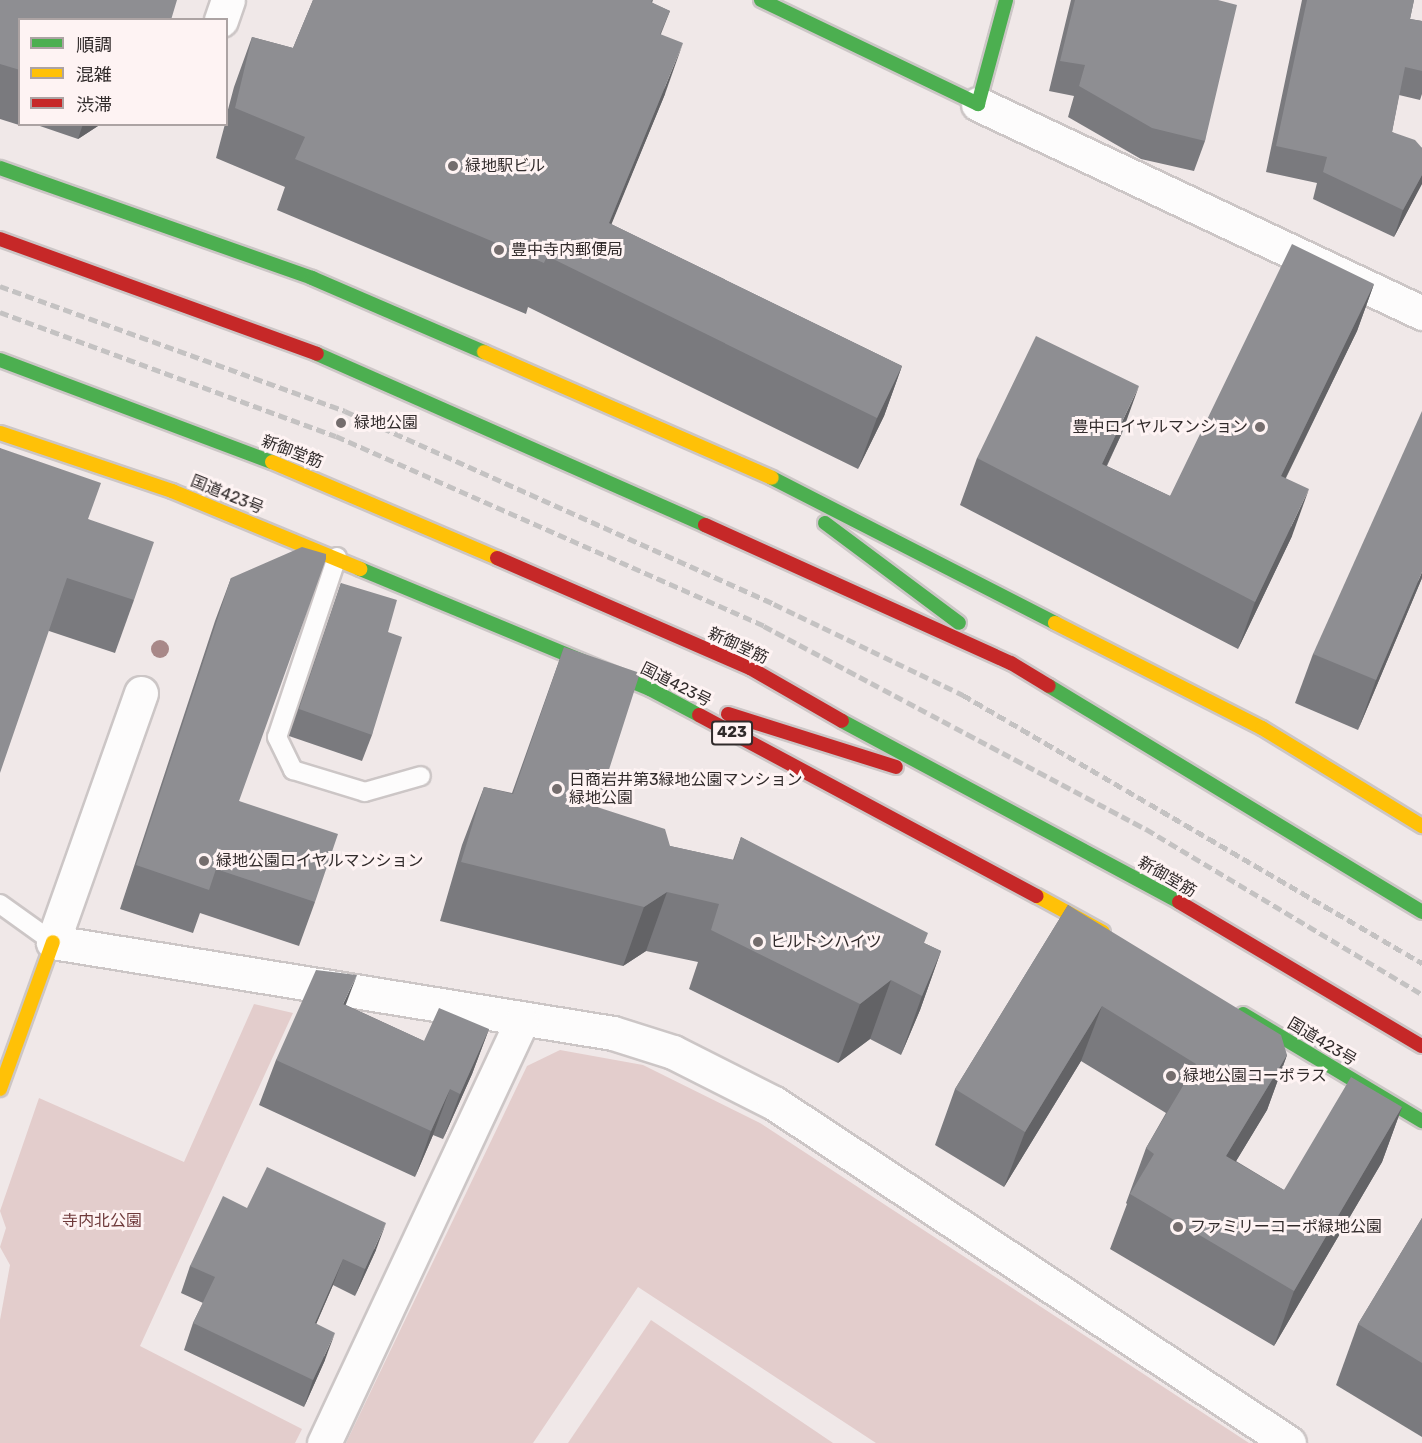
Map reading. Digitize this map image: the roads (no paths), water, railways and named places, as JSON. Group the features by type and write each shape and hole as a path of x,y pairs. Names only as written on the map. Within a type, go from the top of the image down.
{"main road":[{"path":"761,0 978,104 1006,0"},
{"path":"0,168 312,278 752,468 1262,728 1422,826"},
{"path":"0,239 362,371 1011,663"},
{"name":"新御堂筋","path":"0,360 316,479 750,668 958,787 1143,881 1422,1046"},
{"name":"国道423号","path":"0,434 172,491 337,557 651,689 1116,939"},
{"path":"752,468 1011,663 1422,912"},
{"path":"651,689 958,787"},
{"path":"0,1089 53,942"},
{"name":"国道423号","path":"1228,1006 1422,1121"}],"street":[{"path":"222,18 228,0"},
{"path":"978,104 1422,313"},
{"path":"141,693 53,942 521,1022 613,1033 673,1052 774,1103 1289,1443"},
{"path":"324,1443 521,1022"}],"lane":[{"path":"337,557 277,737 293,770 365,792 421,776"},
{"path":"0,904 53,942"}],"railway":[{"path":"0,286 345,411 774,604 963,695 1422,963"},
{"path":"0,312 336,436 764,626 1146,829 1422,994"}],"place":[{"name":"緑地駅ビル","path":"453,166"},
{"name":"豊中寺内郵便局","path":"499,250"},
{"name":"緑地公園","path":"341,423"},
{"name":"豊中ロイヤルマンション","path":"1260,427"},
{"name":"日商岩井第3緑地公園マンション 緑地公園","path":"557,789"},
{"name":"緑地公園ロイヤルマンション","path":"204,861"},
{"name":"ヒルトンハイツ","path":"758,942"},
{"name":"緑地公園コーポラス","path":"1171,1076"},
{"name":"ファミリーコーポ緑地公園","path":"1178,1227"}],"park label":[{"name":"寺内北公園","path":"102,1221"}]}
